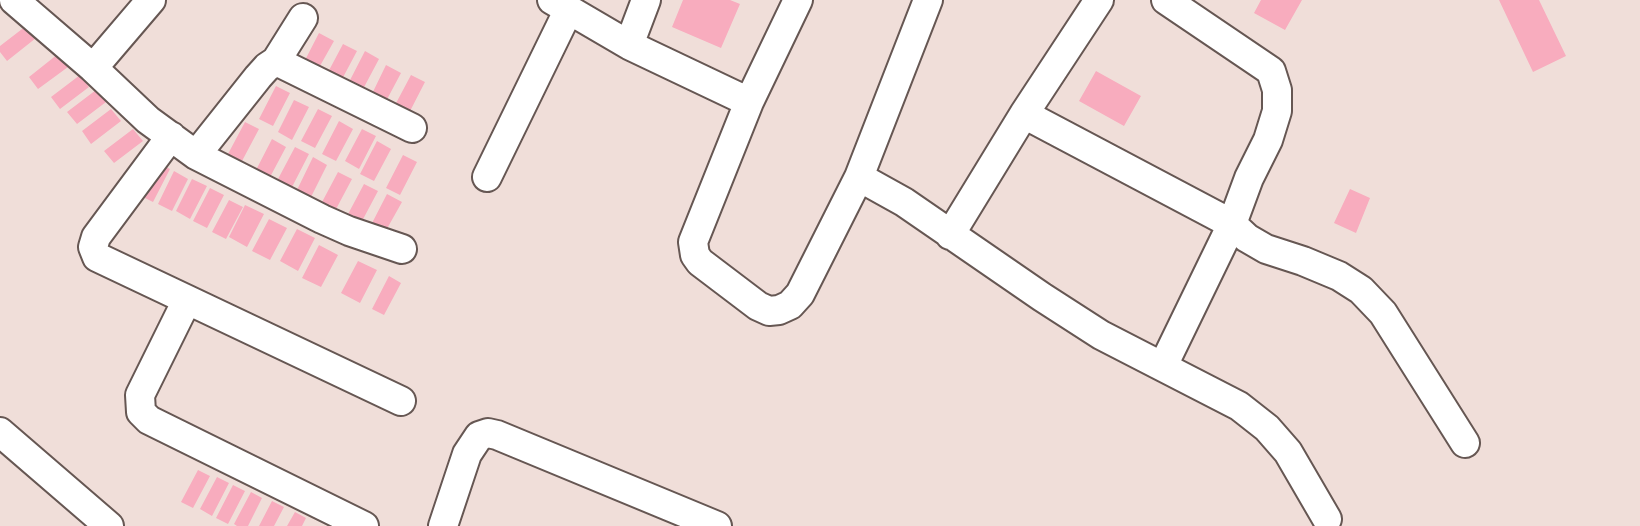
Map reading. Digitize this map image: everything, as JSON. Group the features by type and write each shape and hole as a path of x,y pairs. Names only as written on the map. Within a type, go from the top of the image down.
{"street":[{"path":"14,0 93,68 148,120 196,155 322,219 402,249"},
{"path":"93,68 151,0"},
{"path":"628,45 646,0"},
{"path":"798,0 749,102 696,233 693,248 700,262 758,306 769,311 790,305 800,294 859,177 928,0"},
{"path":"950,235 1024,114 1099,0"},
{"path":"1163,366 1232,224 1249,178 1268,140 1277,111 1277,90 1270,71 1166,0"},
{"path":"487,177 561,5 628,45 749,102"},
{"path":"196,155 258,77 276,61 303,18"},
{"path":"276,61 412,128"},
{"path":"1024,114 1232,224 1247,238 1266,249 1339,276 1361,290 1383,313 1465,443"},
{"path":"171,136 96,237 93,248 97,257 401,401"},
{"path":"859,177 904,202 1101,335 1239,406 1267,428 1288,452 1327,519"},
{"path":"187,300 140,396 141,412 149,420 364,526"},
{"path":"0,432 109,526"},
{"path":"443,526 467,454 479,436 488,434 497,435 717,526"}],"building":[{"path":"683,0 730,0 740,4 721,48 672,27"},
{"path":"1261,0 1302,0 1285,30 1254,13"},
{"path":"1499,0 1539,0 1566,56 1533,72"},
{"path":"26,26 36,38 7,61 0,52 0,46"},
{"path":"319,33 334,41 316,73 302,66"},
{"path":"343,44 357,51 340,83 326,76"},
{"path":"365,51 379,59 362,91 348,84"},
{"path":"58,54 68,67 38,89 29,77"},
{"path":"386,65 401,73 384,105 370,98"},
{"path":"1096,71 1141,96 1124,126 1079,101"},
{"path":"80,75 89,87 60,109 51,97"},
{"path":"411,75 425,82 408,115 394,107"},
{"path":"276,86 290,93 273,126 259,119"},
{"path":"96,90 106,102 77,124 67,112"},
{"path":"294,100 309,107 292,140 278,132"},
{"path":"111,109 121,121 91,144 82,131"},
{"path":"318,109 332,116 315,148 301,141"},
{"path":"339,121 353,129 336,161 322,154"},
{"path":"245,122 259,129 242,161 228,154"},
{"path":"133,129 143,141 114,163 104,151"},
{"path":"362,129 376,136 359,169 345,161"},
{"path":"272,139 286,147 269,179 255,172"},
{"path":"377,141 391,149 374,181 360,174"},
{"path":"295,147 309,154 292,187 278,179"},
{"path":"403,155 417,162 400,195 386,188"},
{"path":"313,157 327,165 311,197 297,190"},
{"path":"156,162 170,169 153,202 139,195"},
{"path":"174,171 188,179 172,211 158,204"},
{"path":"338,172 352,179 335,211 321,204"},
{"path":"192,179 207,186 190,219 176,211"},
{"path":"364,184 378,191 361,223 347,216"},
{"path":"210,188 224,195 207,228 193,221"},
{"path":"1350,189 1370,198 1356,233 1334,223"},
{"path":"387,194 402,202 384,234 370,227"},
{"path":"229,200 243,207 226,239 212,232"},
{"path":"245,205 264,214 247,247 229,237"},
{"path":"269,219 287,228 270,260 252,251"},
{"path":"297,229 315,238 298,271 280,261"},
{"path":"319,245 338,255 321,287 302,278"},
{"path":"358,261 377,270 360,303 341,293"},
{"path":"389,276 401,283 384,315 372,309"},
{"path":"198,470 210,476 193,508 181,502"},
{"path":"217,477 229,483 212,516 200,509"},
{"path":"233,485 245,491 228,524 216,518"},
{"path":"251,492 262,498 248,526 237,526 234,524"},
{"path":"272,501 284,507 274,526 259,526"},
{"path":"295,512 306,518 302,526 287,526"}]}
